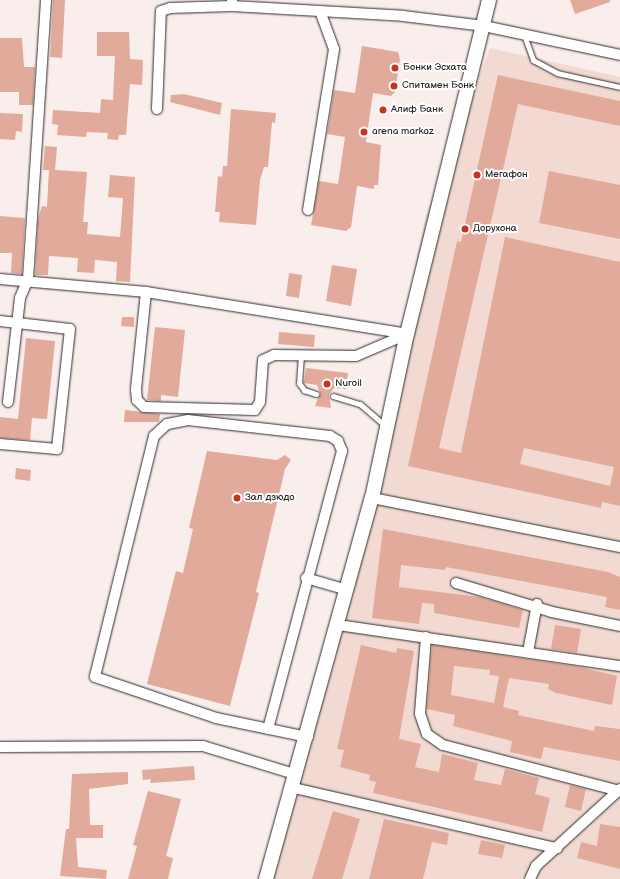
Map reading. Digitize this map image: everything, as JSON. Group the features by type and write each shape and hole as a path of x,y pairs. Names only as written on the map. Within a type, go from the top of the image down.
{"main road":[{"path":"266,879 296,781 372,498 407,334 484,26 489,0"}],"street":[{"path":"8,402 20,298 28,278 46,0"},
{"path":"157,108 161,11 170,8 232,3 484,26 620,56"},
{"path":"308,210 334,49 320,11"},
{"path":"0,279 28,278 146,292 407,334"},
{"path":"146,292 136,388 136,400 144,407 255,410 260,402 263,360 274,355 356,356 407,334"},
{"path":"0,320 70,329 57,449 0,444"},
{"path":"268,729 306,578 342,451 338,441 330,436 188,420 167,424 154,436 95,677 216,718 268,729 308,737"},
{"path":"372,498 620,547"},
{"path":"306,578 347,590"},
{"path":"456,583 537,604 552,612 620,626"},
{"path":"528,652 537,604"},
{"path":"338,624 620,666"},
{"path":"426,637 420,714 427,734 443,745 618,789"},
{"path":"0,747 203,746 296,781 557,848"},
{"path":"530,879 536,866 557,848 618,789"}],"lane":[{"path":"524,35 533,60 557,73 620,87"},
{"path":"301,355 299,383 304,390 316,394"},
{"path":"333,396 360,404 387,428"}],"shaded area":[{"path":"490,48 620,77 620,879 272,879 350,586 426,215"}],"building":[{"path":"53,0 65,0 62,58 50,57"},
{"path":"570,0 610,0 610,2 575,14"},
{"path":"97,32 129,32 130,59 143,60 142,85 130,84 126,135 119,135 118,140 107,139 108,133 87,132 86,137 57,135 58,125 52,124 53,110 100,113 101,99 113,100 115,56 97,56"},
{"path":"0,38 22,38 24,67 35,67 33,105 19,105 19,92 0,92"},
{"path":"362,46 398,52 400,59 395,92 391,96 373,93 366,142 381,145 378,185 374,185 374,189 357,186 351,227 346,231 311,225 319,181 338,184 345,137 327,134 334,90 355,93"},
{"path":"498,75 620,101 620,126 518,104 439,448 461,453 505,237 620,262 620,506 602,502 601,508 408,466 457,241 461,242","holes":["524,448 614,467 610,486 520,464"]},
{"path":"184,94 222,103 220,115 170,102 171,95"},
{"path":"231,109 276,113 275,123 272,122 268,167 264,167 260,180 256,225 219,222 220,212 215,212 218,176 222,177 223,166 227,166"},
{"path":"0,113 23,114 22,132 16,131 15,140 0,139"},
{"path":"45,146 57,147 55,170 87,172 83,222 88,222 87,234 120,237 123,198 108,197 110,175 135,177 130,282 116,281 117,262 95,260 94,273 77,272 78,258 49,256 48,275 35,275 38,219 42,206 47,207 49,170 43,170"},
{"path":"549,171 620,185 620,239 539,223"},
{"path":"0,216 25,218 22,274 11,273 12,253 0,253"},
{"path":"332,265 357,269 351,306 326,301"},
{"path":"289,273 302,275 299,298 286,296"},
{"path":"122,317 134,317 134,327 121,326"},
{"path":"155,327 185,330 178,397 161,395 161,401 147,400"},
{"path":"279,332 315,335 314,347 278,344"},
{"path":"26,338 55,341 47,419 32,418 30,440 0,438 0,417 18,419"},
{"path":"306,368 348,373 346,389 334,388 329,395 331,408 315,406 320,393 317,385 304,383"},
{"path":"125,410 160,414 159,422 124,422"},
{"path":"207,451 277,460 285,455 291,460 285,469 256,592 259,593 230,706 147,684 176,571 183,573 193,529 189,528"},
{"path":"16,468 31,470 30,481 15,479"},
{"path":"383,529 608,572 620,577 620,610 605,607 607,597 446,567 445,570 401,565 399,587 480,597 523,610 519,628 434,613 434,604 422,603 419,624 372,618"},
{"path":"555,625 581,629 577,653 551,649"},
{"path":"361,645 396,653 397,648 414,651 399,739 421,744 415,767 439,772 442,754 478,763 474,780 501,785 505,769 539,778 535,794 550,798 542,832 373,793 376,782 369,780 370,775 340,767 344,750 337,749"},
{"path":"432,645 580,667 617,676 612,705 556,693 548,689 549,684 509,678 503,707 519,711 518,715 594,731 595,726 620,729 620,761 544,747 541,759 510,752 512,741 453,726 455,715 427,709","holes":["454,666 490,670 489,675 499,676 494,703 451,695"]},
{"path":"194,766 195,780 150,783 151,779 143,780 142,770"},
{"path":"128,772 128,784 89,789 90,825 103,825 103,838 76,838 78,867 107,870 106,879 60,876 66,829 69,829 72,774"},
{"path":"570,785 586,789 581,811 565,807"},
{"path":"148,791 181,799 166,856 173,858 168,879 128,879 137,846 133,845"},
{"path":"333,811 360,819 342,879 312,879"},
{"path":"384,819 449,833 447,845 432,842 423,879 369,879"},
{"path":"600,824 620,827 620,869 577,858 581,842 597,846"},
{"path":"481,840 505,845 502,858 478,854"}],"place":[{"name":"Бонки Эсхата","path":"395,68"},
{"name":"Спитамен Бонк","path":"394,86"},
{"name":"Алиф Банк","path":"383,110"},
{"name":"arena markaz","path":"364,132"},
{"name":"Мегафон","path":"477,175"},
{"name":"Дорухона","path":"465,229"},
{"name":"Nuroil","path":"327,384"},
{"name":"Зал дзюдо","path":"237,498"}]}
